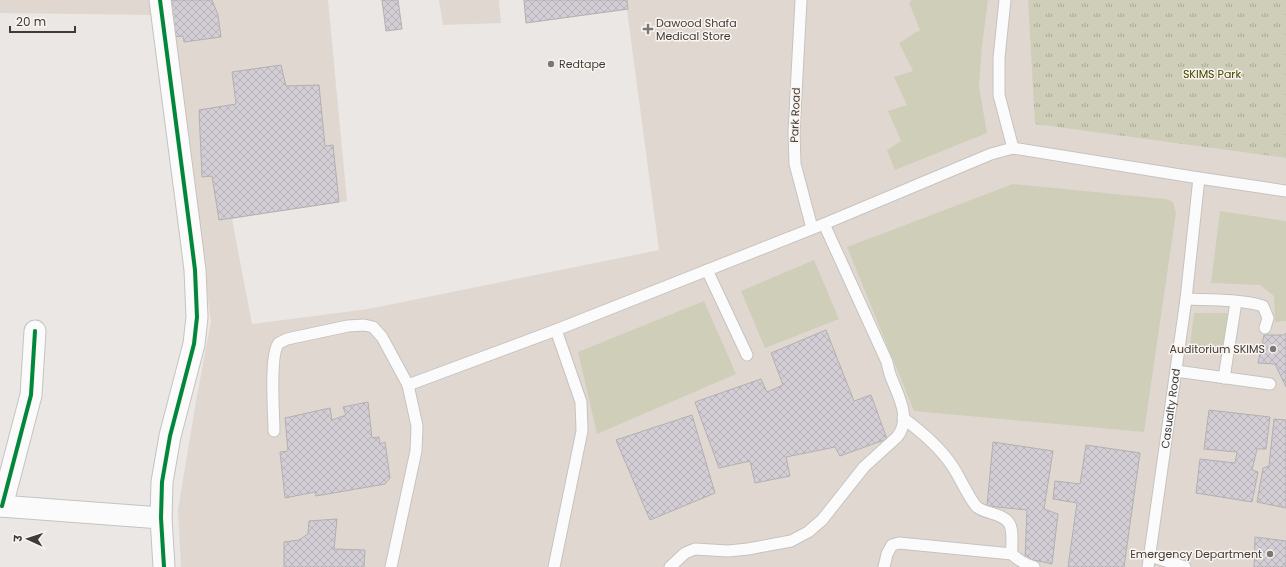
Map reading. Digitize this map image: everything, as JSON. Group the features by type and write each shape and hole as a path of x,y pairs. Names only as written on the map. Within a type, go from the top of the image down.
{"street":[{"path":"160,0 195,270 197,317 194,344 168,444 162,482 161,518 164,567"},
{"path":"35,332 31,395 1,506 161,518"}],"lane":[{"name":"Park Road","path":"801,0 794,132 795,164 812,228"},
{"path":"1005,0 999,58 999,95 1013,148"},
{"path":"408,384 556,330 824,224 991,154 1013,148 1286,191"},
{"name":"Casualty Road","path":"1149,561 1186,299 1199,178"},
{"path":"670,567 685,553 695,549 728,551 748,549 791,541 808,532 822,520 864,467 902,432 903,410 887,362 824,224"},
{"path":"707,270 747,355"},
{"path":"1186,299 1236,302 1263,306 1268,318 1265,328"},
{"path":"1224,378 1236,302"},
{"path":"274,431 273,369 274,352 279,343 287,339 348,326 364,325 373,327 382,337 408,384 417,426 416,451 391,567"},
{"path":"554,567 582,431 581,402 556,330"},
{"path":"1176,371 1270,384"},
{"path":"903,418 930,439 953,466 976,506 983,511 996,514 1007,520 1011,525 1012,554"},
{"path":"884,567 887,554 892,545 899,543 1012,554 1026,565 1034,567"},
{"path":"1149,561 1184,567"}],"shaded area":[{"path":"0,0 153,0 155,15 0,13"},
{"path":"165,0 328,0 347,201 232,219 252,324 368,309 659,250 627,10 526,23 524,0 1286,0 1286,567 181,567 178,510 211,321"},
{"path":"439,0 499,0 501,23 443,25"}],"green space":[{"path":"912,0 988,0 982,46 979,87 987,133 895,170 887,150 901,141 888,111 907,105 894,77 913,71 899,43 920,30 909,3"},
{"name":"SKIMS Park","path":"1028,0 1286,0 1286,158 1035,124"},
{"path":"1013,184 1166,199 1173,202 1176,213 1144,432 914,411 847,247"},
{"path":"1220,211 1286,221 1286,321 1275,322 1274,296 1260,285 1211,283"},
{"path":"814,260 839,319 765,348 741,291"},
{"path":"704,301 736,374 597,434 578,352"},
{"path":"1194,313 1228,313 1222,355 1189,353"}],"building":[{"path":"174,0 212,0 218,15 221,37 184,42 183,36 171,37 165,2"},
{"path":"382,0 398,0 402,29 386,31"},
{"path":"524,0 627,0 628,9 526,23"},
{"path":"281,65 286,86 319,85 325,146 333,145 339,202 219,220 212,176 202,177 199,110 236,104 232,72"},
{"path":"826,330 854,401 871,395 887,439 840,456 835,447 786,457 790,476 755,483 750,461 719,468 695,402 761,379 767,392 783,385 771,353"},
{"name":"Auditorium SKIMS","path":"1286,333 1286,387 1275,364 1258,363 1264,335 1284,335"},
{"path":"368,402 372,438 379,437 380,444 385,442 390,478 385,484 316,496 315,492 285,498 280,452 288,451 285,418 330,408 332,420 346,415 343,407"},
{"path":"1209,410 1270,417 1266,449 1257,449 1252,470 1258,472 1252,502 1196,493 1200,459 1235,463 1237,452 1204,449"},
{"path":"692,415 715,493 650,520 616,440"},
{"path":"1274,419 1286,420 1286,508 1257,502 1263,468 1269,466"},
{"path":"993,442 1053,451 1044,509 1058,514 1052,564 1025,558 1027,510 987,506"},
{"path":"1086,445 1140,453 1124,567 1068,567 1077,503 1053,499 1055,481 1080,484"},
{"path":"337,519 334,549 365,550 364,567 284,567 284,542 299,540 308,534 309,521"},
{"name":"Emergency Department","path":"1255,537 1286,541 1286,567 1254,567"}],"cycle path":[{"path":"160,0 195,270 197,317 194,344 170,436 162,482 161,518 164,567"},
{"path":"2,506 31,395 35,331"}],"place":[{"name":"Dawood Shafa Medical Store","path":"648,29"},
{"name":"Redtape","path":"551,64"},
{"name":"Auditorium SKIMS","path":"1273,349"},
{"name":"Emergency Department","path":"1270,554"}]}
